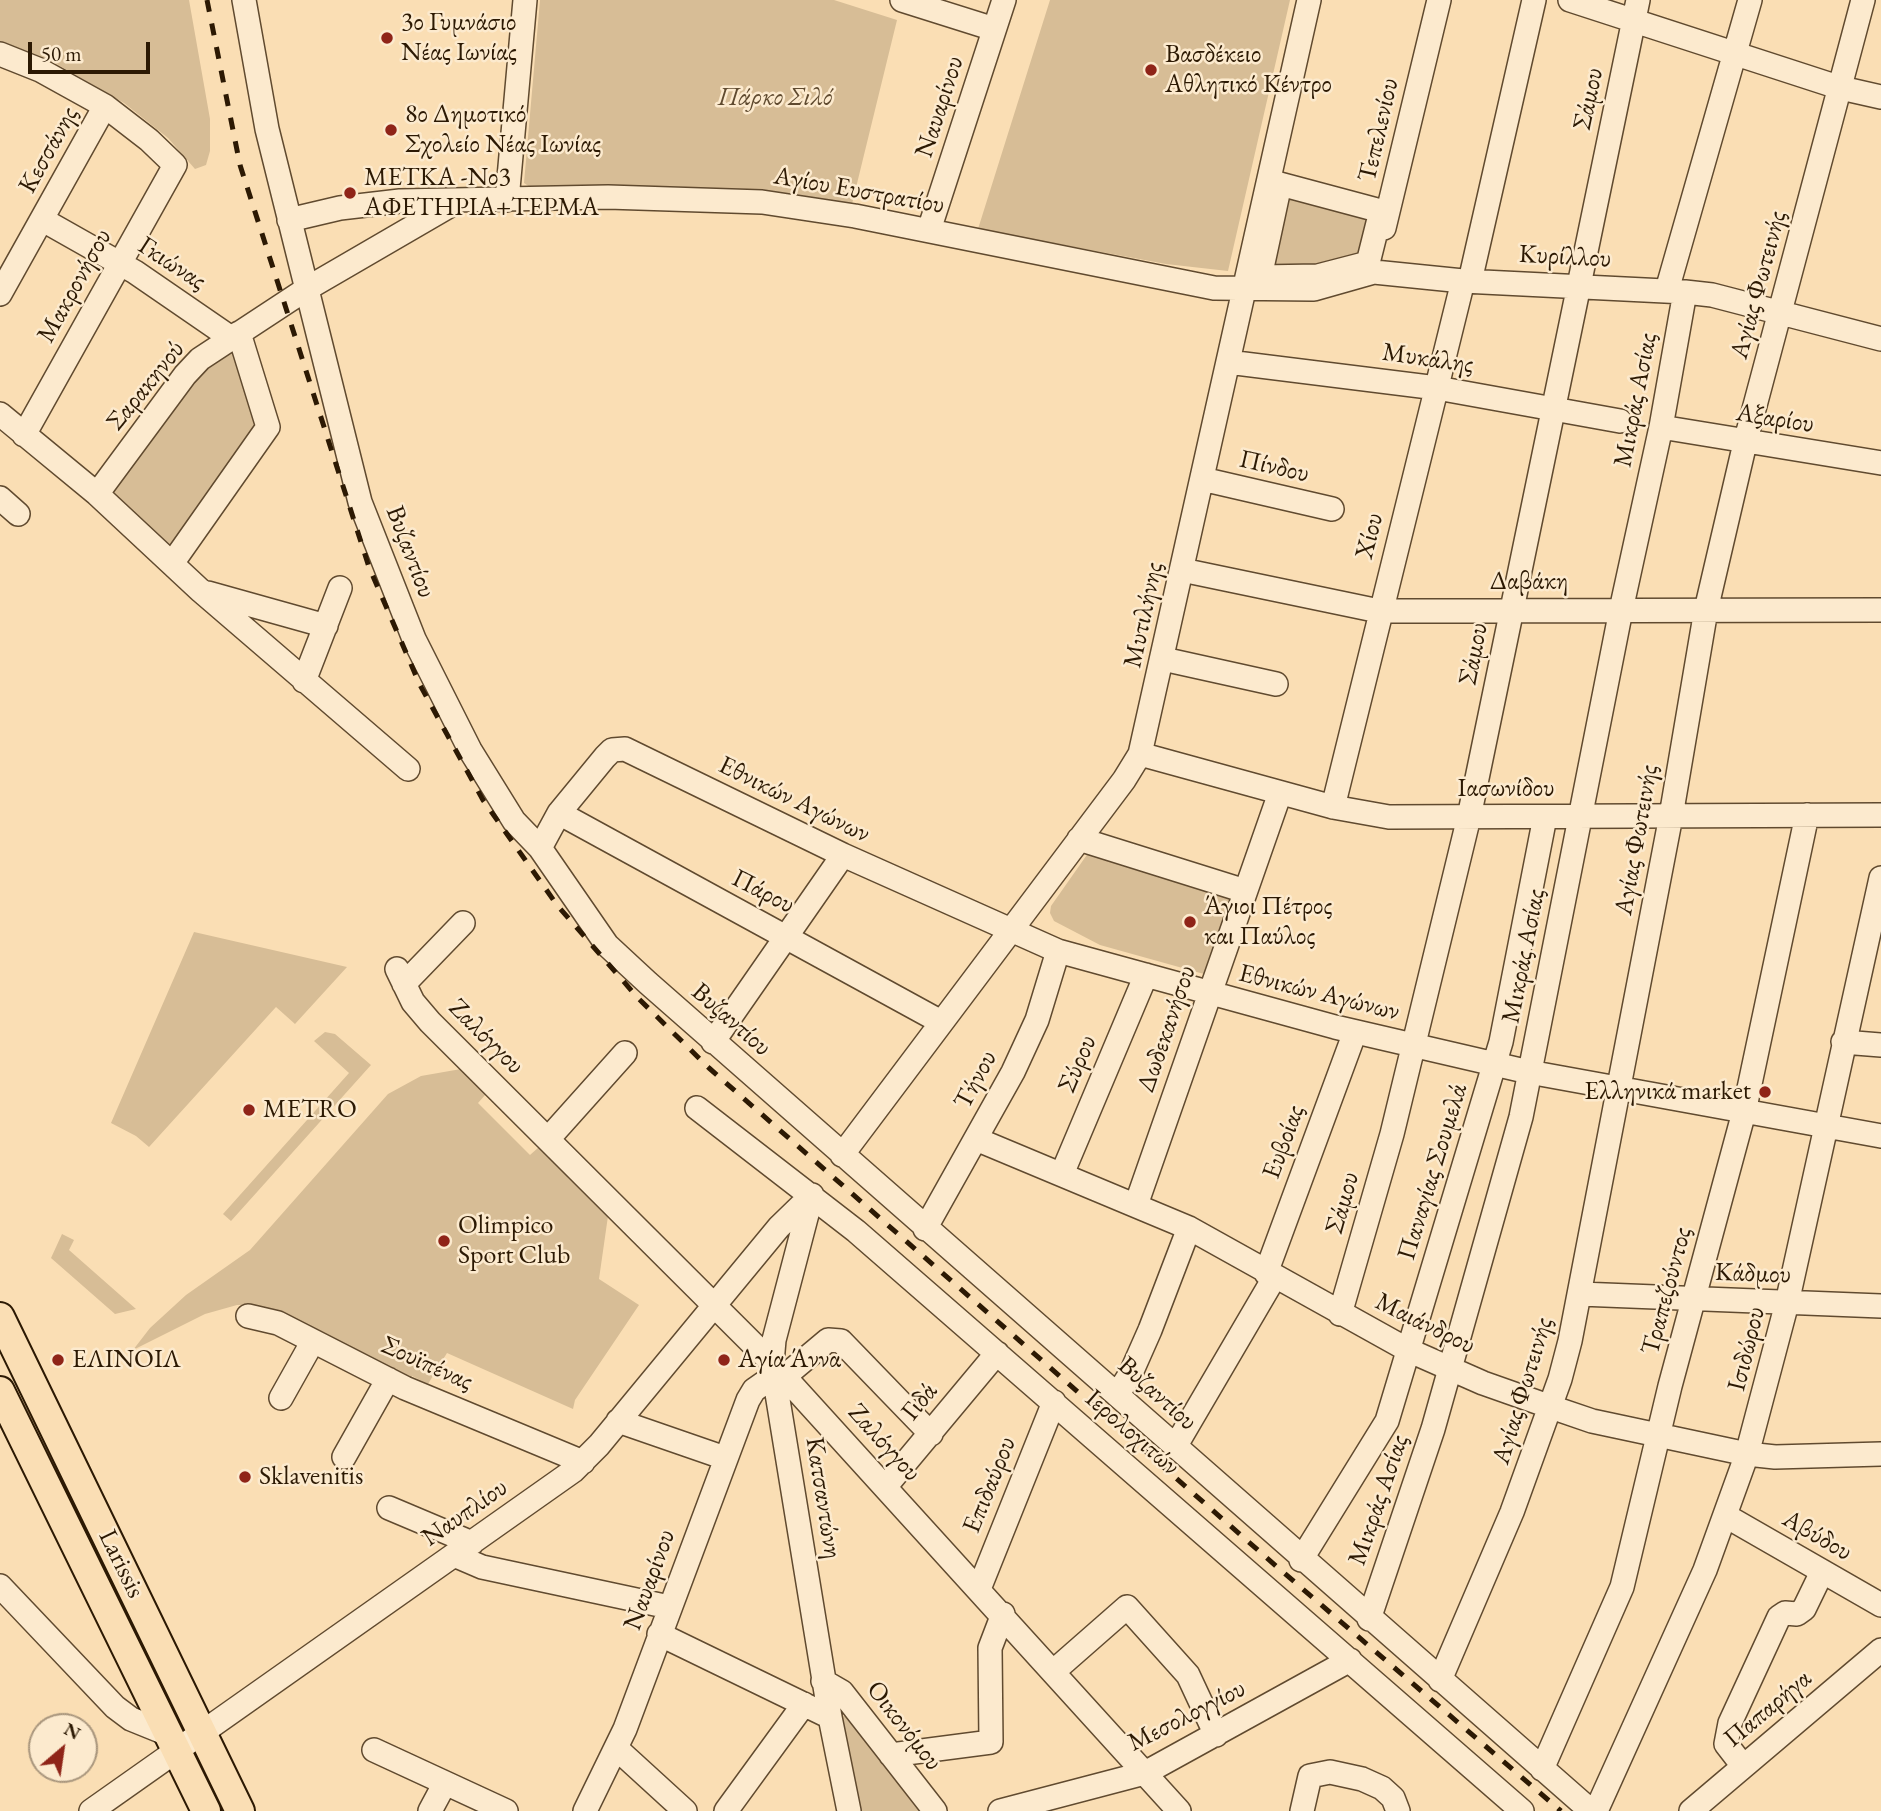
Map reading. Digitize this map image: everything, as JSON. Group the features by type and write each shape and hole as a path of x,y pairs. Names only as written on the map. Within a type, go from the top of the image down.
{"main road":[{"name":"Larissis","path":"0,1317 240,1811"},
{"name":"Larissis","path":"0,1391 206,1811"}],"street":[{"name":"Βυζαντίου","path":"244,0 255,73 360,502 414,639 470,750 514,821 540,848 607,944 713,1042 1301,1560 1593,1811"},
{"path":"507,200 525,0"},
{"name":"Ναυαρίνου","path":"929,230 1004,0"},
{"name":"Μυτιλήνης","path":"842,1154 1124,780 1140,754 1244,290 1275,176 1309,0"},
{"name":"Τεπελενίου","path":"1374,272 1438,0"},
{"name":"Χίου","path":"1333,807 1379,611 1466,281 1534,0"},
{"path":"1570,0 1636,10 1735,53 1841,88 1881,97"},
{"name":"Μικράς Ασίας","path":"1369,1619 1433,1429 1514,1140 1530,1072 1621,610 1661,427 1676,291 1750,0"},
{"name":"Αγίας Φωτεινής","path":"1440,1681 1512,1512 1551,1407 1580,1294 1671,816 1706,610 1745,443 1863,0"},
{"path":"909,1 994,29"},
{"name":"Σάμου","path":"1340,1314 1392,1134 1469,817 1636,10"},
{"path":"0,54 40,70 105,106"},
{"name":"Μακρονήσου","path":"24,435 175,165 105,106"},
{"name":"Κεσσάνης","path":"0,294 105,106"},
{"path":"1275,176 1381,211 1368,263 1318,276 1260,277 1275,176"},
{"path":"1275,176 1391,202"},
{"name":"Αγίου Ευστρατίου","path":"289,220 374,203 620,197 762,202 929,230 1186,284 1244,290"},
{"path":"308,288 459,200"},
{"name":"Γκιώνας","path":"43,219 120,263 235,336"},
{"name":"Κυρίλλου","path":"1244,290 1314,289 1374,272 1466,281 1676,291 1781,313 1881,339"},
{"name":"Σαρακηνού","path":"97,494 189,370 308,288"},
{"path":"173,562 268,427 235,336"},
{"name":"Μυκάλης","path":"1228,362 1437,387 1620,421"},
{"path":"0,414 97,494 173,562 201,591 408,769"},
{"name":"Αξαρίου","path":"1661,427 1745,443 1881,463"},
{"name":"Πίνδου","path":"1202,479 1332,509"},
{"path":"0,498 18,514"},
{"name":"Δαβάκη","path":"1182,570 1379,611 1881,610"},
{"path":"304,681 340,588"},
{"path":"201,591 326,626"},
{"path":"1163,659 1276,684"},
{"name":"Εθνικών Αγώνων","path":"559,813 605,757 617,748 625,749 844,855 1010,932 1058,951 1209,994 1413,1046 1619,1090 1881,1136"},
{"name":"Ιασωνίδου","path":"1140,754 1333,807 1389,817 1881,815"},
{"name":"Δωδεκανήσου","path":"1136,1205 1280,793"},
{"path":"540,848 559,813"},
{"name":"Πάρου","path":"559,813 789,936 941,1022"},
{"name":"Τραπεζούντος","path":"1542,1769 1619,1594 1744,1112 1807,815"},
{"name":"Παναγίας Σουμελά","path":"1301,1560 1384,1428 1494,1064 1545,817"},
{"path":"1079,839 1245,891"},
{"path":"713,1042 844,855"},
{"name":"Ισιδώρου","path":"1593,1811 1696,1593 1747,1454 1787,1303 1843,1042 1881,882"},
{"name":"Ζαλόγγου","path":"463,923 400,977 430,1022 715,1304 886,1486 1179,1811"},
{"name":"Τήνου","path":"925,1229 1013,1072 1037,1020 1058,951"},
{"name":"Σύρου","path":"1062,1174 1146,975"},
{"name":"Ευβοίας","path":"1175,1447 1270,1275 1355,1032"},
{"path":"1843,1042 1881,1045"},
{"path":"548,1139 625,1053"},
{"name":"Ιερολοχιτών","path":"697,1108 812,1195 1054,1402 1522,1811"},
{"name":"Μαιάνδρου","path":"976,1139 1189,1228 1408,1350 1449,1369 1551,1407 1592,1421 1747,1454 1775,1457 1881,1454"},
{"name":"Ναυπλίου","path":"91,1811 172,1742 201,1732 583,1462 779,1227 812,1195"},
{"name":"Κατσαντώνη","path":"812,1195 774,1340 823,1681 849,1811"},
{"path":"1116,1395 1131,1373 1150,1330 1189,1228"},
{"name":"Κάδμου","path":"1580,1294 1881,1306"},
{"name":"Σουϊπένας","path":"248,1316 272,1321 388,1379 583,1462"},
{"name":"Ναυαρίνου","path":"585,1811 616,1748 725,1458 754,1390 828,1340 841,1341 931,1434"},
{"path":"281,1398 313,1341"},
{"name":"Γιδά","path":"886,1486 997,1353"},
{"path":"344,1457 388,1379"},
{"name":"Επιδαύρου","path":"979,1588 1054,1402"},
{"path":"618,1421 725,1458"},
{"path":"389,1508 463,1549 482,1567 669,1607"},
{"name":"Αβύδου","path":"1726,1516 1881,1605"},
{"path":"1743,1766 1726,1744 1730,1723 1779,1617 1785,1613 1797,1614 1804,1609 1822,1572"},
{"path":"0,1586 115,1707 172,1742"},
{"path":"1054,1671 1128,1607 1188,1675 1216,1735"},
{"path":"891,1755 991,1742 990,1648 1003,1614"},
{"path":"659,1634 830,1717"},
{"name":"Παπαρήγα","path":"1691,1811 1715,1804 1743,1766 1881,1650"},
{"name":"Μεσολογγίου","path":"1000,1811 1145,1773 1350,1660"},
{"name":"Οικονόμου","path":"823,1681 842,1692 935,1811"},
{"path":"726,1811 804,1704"},
{"path":"616,1748 685,1811"},
{"path":"374,1750 506,1811"},
{"path":"1301,1811 1310,1776 1329,1772 1377,1786 1390,1794 1398,1811"},
{"path":"430,1811 445,1783"}],"green space":[{"path":"0,0 189,0 210,119 210,151 206,165 195,169 168,138 124,103 48,59 0,41"},
{"name":"Πάρκο Σιλό","path":"540,0 834,0 897,20 851,208 788,196 619,185 530,187 524,183"},
{"name":"Βασδέκειο Αθλητικό Κέντρο","path":"1050,0 1290,0 1228,271 1166,264 978,229"},
{"path":"1282,187 1377,212 1366,261 1264,275"},
{"path":"236,350 263,426 169,548 111,493 200,373"},
{"path":"1091,849 1233,893 1204,974 1100,945 1054,921 1050,913 1051,906"},
{"path":"194,932 347,967 295,1024 276,1007 149,1147 136,1136 111,1123"},
{"path":"325,1032 335,1034 371,1065 231,1221 223,1214 349,1073 314,1041"},
{"name":"Olimpico Sport Club","path":"461,1069 486,1094 478,1103 530,1155 539,1147 608,1216 599,1279 639,1305 575,1400 573,1409 447,1353 428,1384 412,1376 410,1381 247,1305 205,1314 133,1350 150,1328 186,1295 250,1250 388,1094 421,1076"},
{"path":"62,1234 74,1240 69,1250 136,1309 115,1314 51,1258"},
{"path":"849,1715 923,1811 858,1811 840,1717"}],"railway":[{"path":"207,0 240,165 369,567 420,685 483,800 557,905 638,998 709,1068 1276,1566 1561,1811"}],"place":[{"name":"3ο Γυμνάσιο Νέας Ιωνίας","path":"387,38"},
{"name":"Βασδέκειο Αθλητικό Κέντρο","path":"1151,70"},
{"name":"8ο Δημοτικό Σχολείο Νέας Ιωνίας","path":"391,130"},
{"name":"ΜΕΤΚΑ -Νο3 ΑΦΕΤΗΡΙΑ+ΤΕΡΜΑ","path":"350,193"},
{"name":"Άγιοι Πέτρος και Παύλος","path":"1190,922"},
{"name":"Ελληνικά market","path":"1765,1092"},
{"name":"METRO","path":"249,1110"},
{"name":"Olimpico Sport Club","path":"444,1241"},
{"name":"ΕΛΙΝΟΙΛ","path":"58,1360"},
{"name":"Αγία Άννα","path":"724,1360"},
{"name":"Sklavenitis","path":"245,1477"}]}
